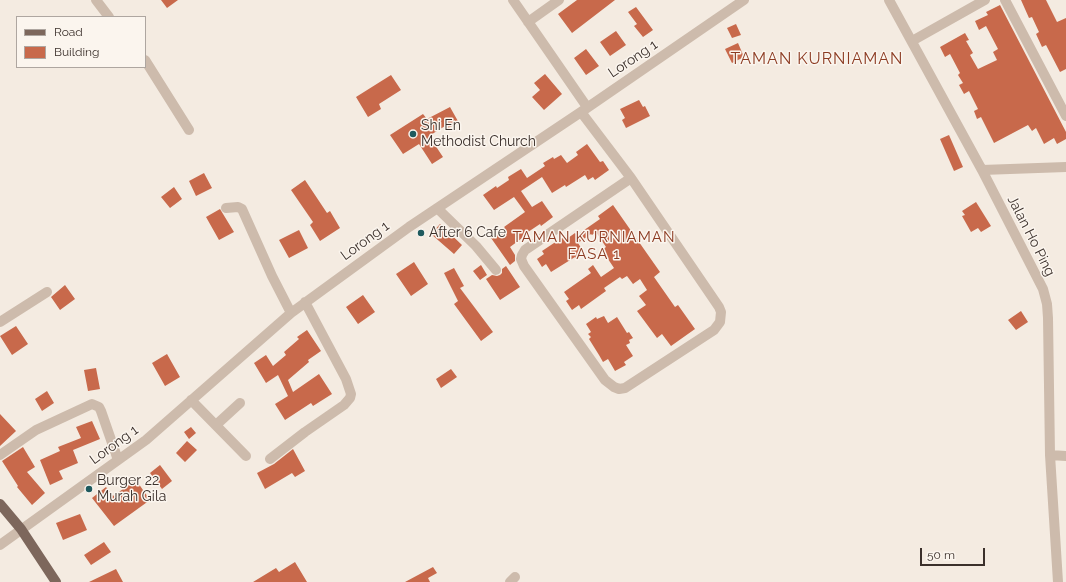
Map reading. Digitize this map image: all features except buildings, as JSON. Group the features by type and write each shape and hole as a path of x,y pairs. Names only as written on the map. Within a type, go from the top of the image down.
{"main road":[{"path":"0,504 21,529 56,582"}],"street":[{"path":"96,0 108,16"},
{"path":"513,0 584,110 631,178 719,307 722,317 718,327 714,330 625,388 619,388 614,387 605,380 524,266 521,259 525,250 631,178"},
{"path":"528,22 559,0"},
{"name":"Jalan Ho Ping","path":"889,0 982,170 1043,289 1047,304 1050,455 1058,582"},
{"path":"912,41 985,0"},
{"path":"1005,0 1066,116"},
{"name":"Lorong 1","path":"0,544 146,440 290,313 409,227 584,110 739,1"},
{"path":"146,62 189,130"},
{"path":"982,170 1066,167"},
{"path":"226,208 238,207 242,209 290,313"},
{"path":"437,208 476,246 496,270"},
{"path":"0,322 47,292"},
{"path":"270,459 344,405 350,398 351,394 346,379 306,302"},
{"path":"191,400 246,456"},
{"path":"216,425 240,403"},
{"path":"0,455 36,430 92,404 99,407 101,411 118,460"},
{"path":"1050,455 1066,456"}],"place":[{"name":"Shi En Methodist Church","path":"413,134"},
{"name":"After 6 Cafe","path":"421,233"},
{"name":"Burger 22 Murah Gila","path":"89,489"}],"district":[{"name":"TAMAN KURNIAMAN","path":"817,59"},
{"name":"TAMAN KURNIAMAN FASA 1","path":"594,246"}]}
